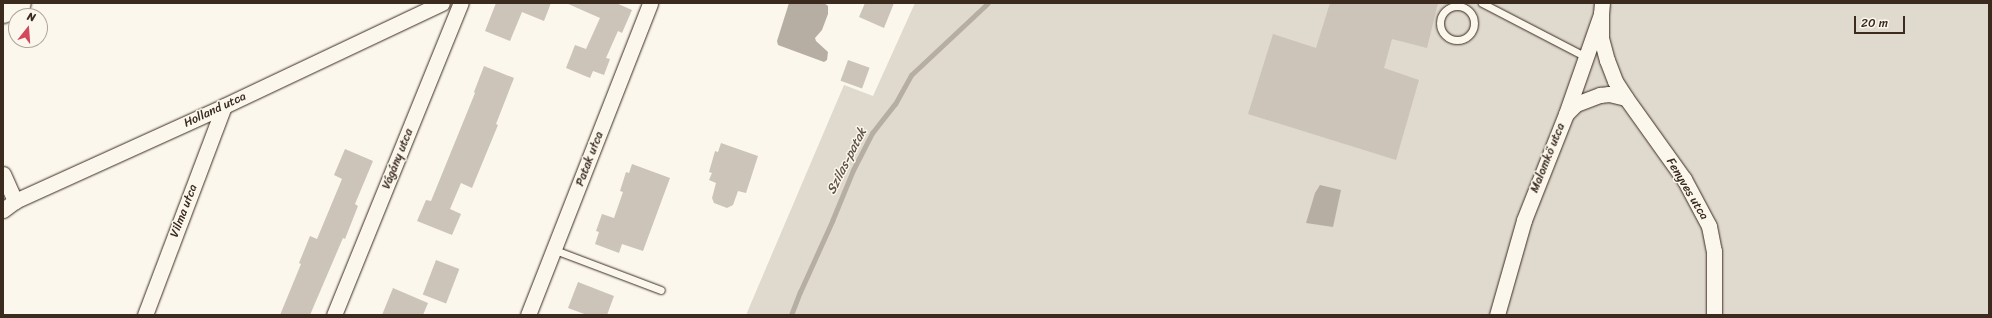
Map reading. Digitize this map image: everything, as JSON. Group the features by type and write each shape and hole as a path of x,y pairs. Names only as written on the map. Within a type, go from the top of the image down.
{"main road":[{"path":"3,12 20,3"}],"street":[{"name":"Holland utca","path":"3,174 9,205 442,3"},
{"name":"Vágány utca","path":"334,315 461,3"},
{"name":"Patak utca","path":"528,315 650,3"},
{"name":"Malomkő utca","path":"1497,315 1524,220 1566,114 1602,9"},
{"name":"Fenyves utca","path":"1602,9 1601,38 1615,81 1684,179 1709,226 1714,251 1714,315"},
{"path":"1566,114 1576,104 1587,98 1609,94 1626,98"},
{"name":"Vilma utca","path":"145,315 224,106"}],"lane":[{"path":"1482,3 1586,57"},
{"path":"1454,6 1466,6 1474,22 1471,32 1467,36 1457,40 1446,36 1440,27 1441,16 1449,8 1454,6"},
{"path":"554,250 661,290"}],"shaded area":[{"path":"789,3 824,3 828,6 828,14 822,30 815,38 816,41 828,52 827,60 824,62 778,45 777,41"},
{"path":"915,3 1989,3 1989,315 746,315 844,85 873,96"},
{"path":"1320,185 1341,190 1333,227 1306,223 1315,193"}],"building":[{"path":"496,3 551,3 544,21 522,12 510,41 485,31"},
{"path":"566,3 616,3 632,10 622,33 618,31 606,58 610,59 604,75 593,71 590,78 566,68 575,45 586,49 600,18"},
{"path":"865,3 894,3 884,28 859,17"},
{"path":"1330,3 1438,3 1427,48 1392,39 1384,68 1419,80 1396,160 1248,114 1273,34 1316,48"},
{"path":"848,60 870,68 862,89 840,81"},
{"path":"484,66 514,78 496,124 498,125 472,188 461,183 450,209 461,214 452,235 417,221 426,200 431,201 475,93 474,92"},
{"path":"721,143 758,156 746,193 738,191 733,205 727,208 714,203 712,198 716,183 709,180 712,173 709,172 715,151 718,152"},
{"path":"345,149 373,161 355,204 358,206 345,239 343,238 310,315 280,315 301,264 299,263 310,236 317,239 342,179 334,175"},
{"path":"632,164 670,178 643,251 622,244 619,253 595,244 599,232 596,231 602,214 614,218 623,192 620,191 626,172 629,173"},
{"path":"436,260 459,269 446,304 423,295"},
{"path":"578,282 614,296 607,315 587,315 568,308"},
{"path":"393,288 428,303 423,315 382,315"}],"waterway":[{"name":"Szilas-patak","path":"791,315 853,170 872,133 895,104 911,75 988,3"}]}
